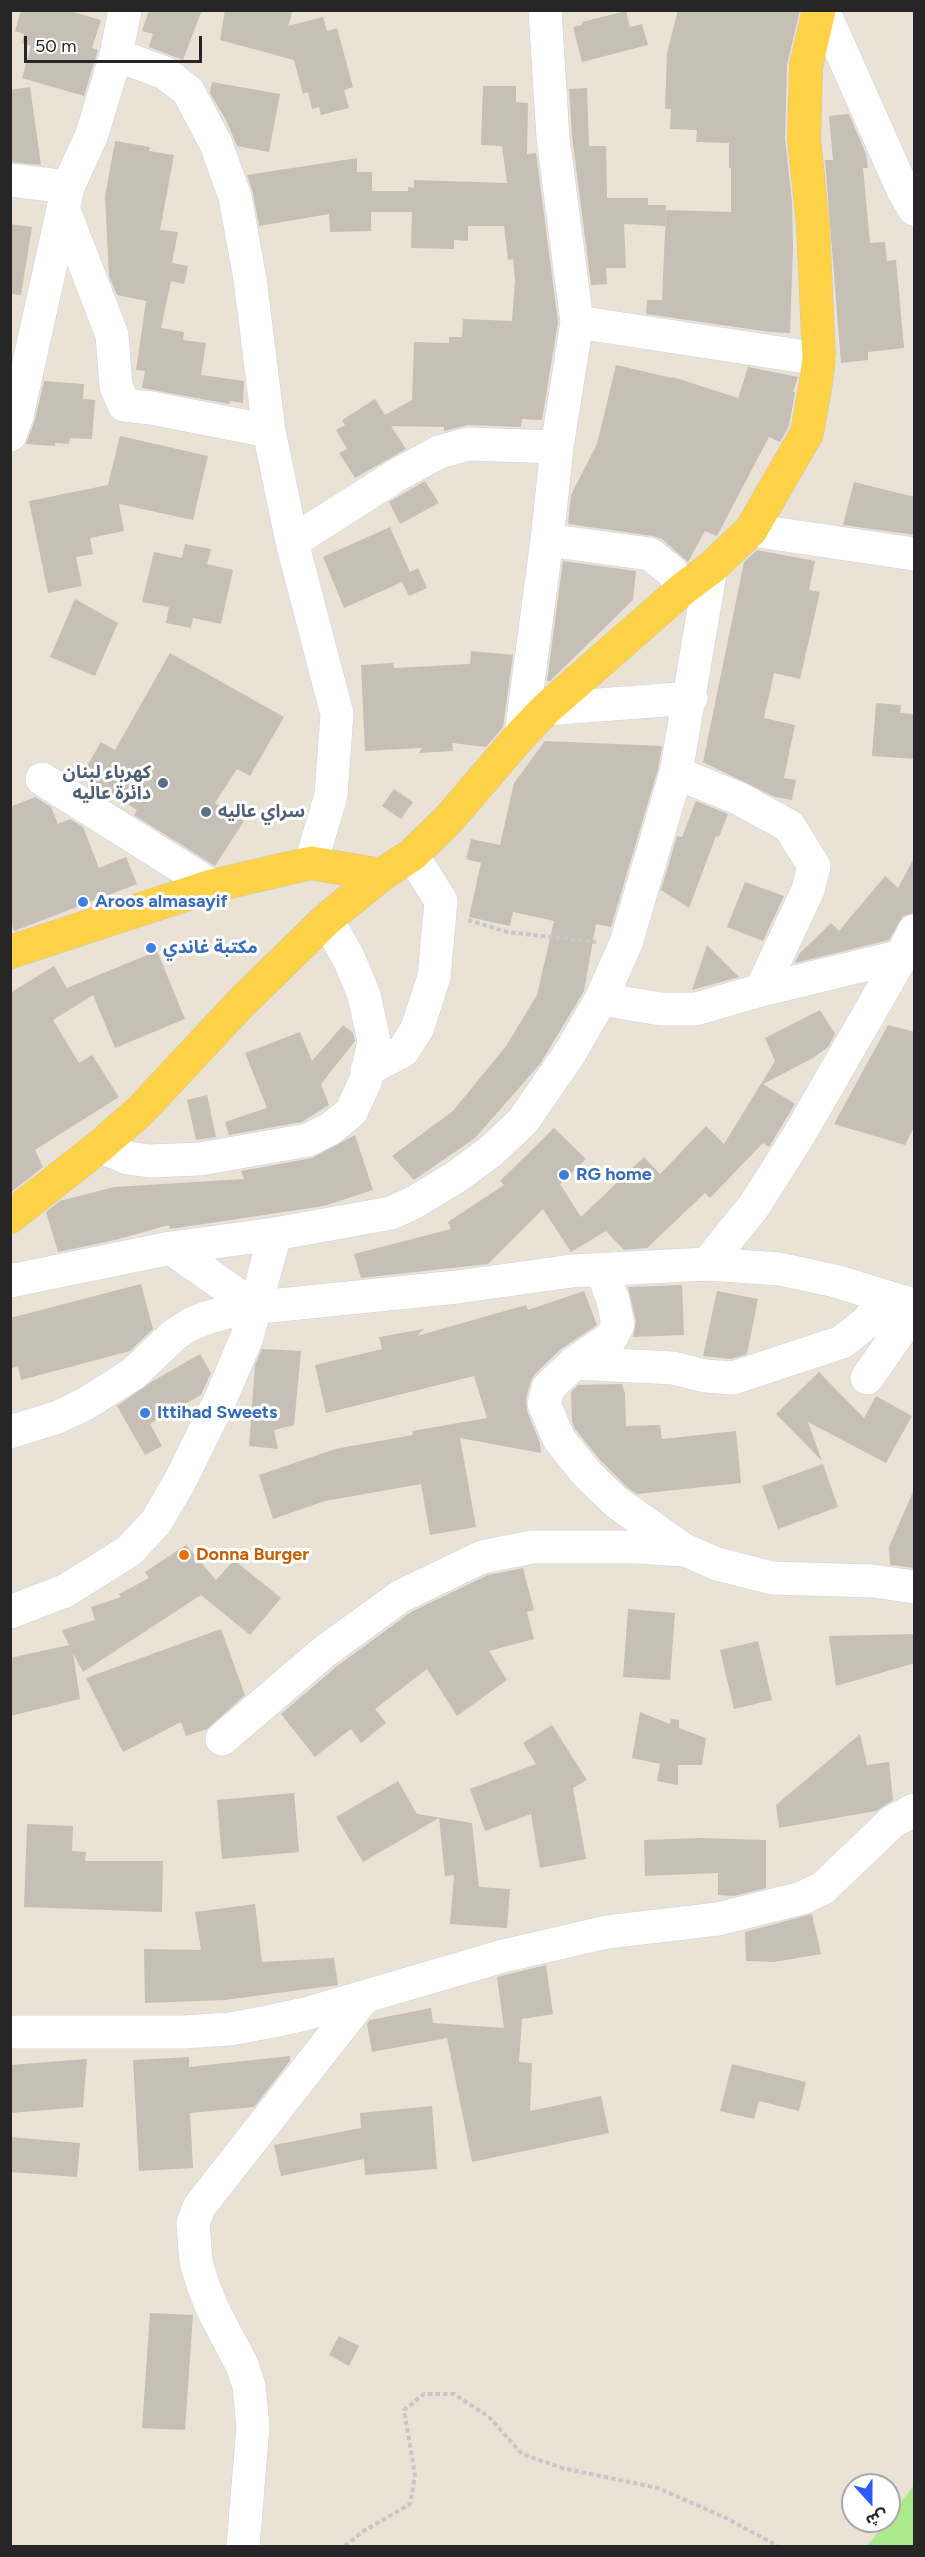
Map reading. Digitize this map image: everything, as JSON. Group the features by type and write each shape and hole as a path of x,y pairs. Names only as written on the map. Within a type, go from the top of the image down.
{"main road":[{"path":"10,1217 100,1146 140,1111 233,1011 327,919 381,875 412,855 448,820 546,709 684,588 711,568 751,530 789,468 807,433 819,359 813,225 804,139 806,66 821,10"},
{"path":"10,952 212,886 311,863 381,875"}],"street":[{"path":"10,435 17,416 65,198 92,134 116,55 125,10"},
{"path":"521,735 557,447 577,322 553,138 545,10"},
{"path":"821,10 903,190 915,209"},
{"path":"116,55 165,73 188,91 216,144 235,197 250,279 269,431 292,542 337,714 331,795 311,863"},
{"path":"10,180 65,198"},
{"path":"65,198 112,334 116,386 124,405 151,408 269,431"},
{"path":"577,322 819,359"},
{"path":"292,542 397,475 439,452 468,444 557,447"},
{"path":"751,530 915,554"},
{"path":"547,540 650,554 671,571 684,588"},
{"path":"10,1281 171,1248 275,1234 391,1213 416,1202 456,1178 490,1152 522,1121 570,1053 601,999 626,944 676,773 691,698 711,568"},
{"path":"546,709 691,698"},
{"path":"676,773 738,798 789,826 814,866 808,890 761,990"},
{"path":"42,779 212,886"},
{"path":"367,1070 403,1051 417,1029 434,977 441,902 412,855"},
{"path":"100,1146 128,1158 150,1161 200,1159 308,1140 330,1129 351,1112 364,1082 374,1041 364,995 350,959 327,919"},
{"path":"601,999 661,1009 696,1009 910,946"},
{"path":"706,1264 754,1206 799,1136 910,946"},
{"path":"10,1612 65,1591 129,1551 156,1522 180,1481 220,1400 247,1337 275,1234"},
{"path":"171,1248 256,1308"},
{"path":"10,1432 58,1417 110,1390 140,1368 174,1335 191,1324 224,1312 602,1270 706,1264 780,1269 835,1281 906,1304"},
{"path":"602,1270 613,1300 618,1324 611,1338 574,1363 548,1389 544,1404 559,1439 587,1474 616,1502 685,1550 717,1564 772,1578 873,1581 915,1587"},
{"path":"574,1363 673,1368 705,1376 734,1378 842,1342 866,1323 906,1304"},
{"path":"867,1378 906,1304"},
{"path":"222,1739 325,1651 401,1596 482,1557 532,1547 636,1547 685,1550"},
{"path":"10,2031 183,2032 230,2029 305,2014 418,1979 503,1956 607,1932 718,1919 802,1898 823,1888 891,1822 915,1810"},
{"path":"243,2547 253,2427 249,2386 242,2364 213,2310 201,2278 194,2254 193,2223 199,2207 364,1997"}],"path":[{"path":"441,902 455,916 507,932 566,940 626,944"},
{"path":"345,2547 362,2532 410,2504 415,2475 404,2410 424,2394 454,2394 489,2417 522,2454 562,2468 658,2488 724,2517 778,2547"}],"green space":[{"path":"914,2485 914,2546 867,2546 877,2533 901,2533 901,2502"}],"building":[{"path":"21,10 67,10 101,20 92,48 98,50 84,96 22,78 31,46 22,43 24,34 15,31"},
{"path":"149,10 202,10 183,60 149,47 153,34 142,31"},
{"path":"225,10 293,10 288,26 323,17 327,31 337,28 353,87 344,90 349,108 321,115 319,107 312,109 308,92 303,94 294,60 220,40"},
{"path":"678,10 800,10 787,65 785,138 792,202 793,248 790,333 646,314 647,300 662,300 666,210 731,212 729,143 696,142 697,130 670,129 671,109 665,109 667,53"},
{"path":"626,11 630,27 642,24 648,45 582,62 573,27 582,25 582,22"},
{"path":"212,82 280,94 269,152 237,146 227,122 210,93"},
{"path":"483,86 516,86 516,102 528,103 527,154 536,153 558,322 542,420 522,419 521,427 468,425 444,431 444,427 391,426 406,449 355,478 339,453 347,449 336,430 345,425 342,420 375,399 385,415 412,400 414,342 449,343 449,337 462,337 463,319 512,321 515,280 513,259 508,260 504,226 468,226 468,241 454,240 454,249 411,248 412,212 371,212 371,231 330,232 329,214 259,226 247,175 357,158 357,172 372,172 372,191 408,191 408,187 414,188 414,180 507,183 502,146 481,145"},
{"path":"30,87 41,165 10,162 10,90"},
{"path":"587,88 589,146 606,146 607,198 648,198 648,205 666,205 665,226 624,224 626,268 606,268 607,284 591,285 572,136 569,89"},
{"path":"849,114 866,154 868,168 863,168 870,243 885,242 887,261 896,260 904,348 868,352 868,360 841,363 825,160 833,160 829,116"},
{"path":"115,141 150,147 149,151 174,155 160,230 178,232 172,263 188,266 184,284 171,281 161,328 184,332 183,340 206,343 201,375 244,381 243,403 230,401 229,404 142,388 145,371 136,370 146,301 117,295 109,276 105,197"},
{"path":"10,224 32,227 21,295 10,294"},
{"path":"616,365 673,377 738,398 748,367 798,377 793,392 795,392 789,426 780,442 769,437 717,536 705,531 688,562 662,539 653,536 568,524 571,495 597,444"},
{"path":"44,381 84,384 83,399 95,400 92,439 70,438 69,444 55,443 55,446 26,444 35,420"},
{"path":"120,436 208,456 193,520 119,504 124,531 90,538 93,554 76,557 82,586 48,593 29,501 108,485"},
{"path":"425,481 439,503 400,524 389,502"},
{"path":"854,482 915,497 915,535 843,525"},
{"path":"390,527 410,572 418,568 427,588 409,596 402,582 344,608 323,557"},
{"path":"185,544 211,549 207,564 233,570 221,624 193,618 191,628 166,623 169,607 142,602 154,552 182,558"},
{"path":"757,550 815,561 809,590 820,592 800,679 774,673 764,718 795,725 784,778 796,780 792,800 775,797 703,762 744,562"},
{"path":"563,561 636,571 633,600 550,681 547,681"},
{"path":"75,599 118,623 95,676 50,657"},
{"path":"471,651 513,655 503,727 486,747 452,743 453,751 419,753 422,748 365,751 361,665 393,663 394,668 470,664"},
{"path":"170,653 284,717 250,776 237,769 215,803 244,821 215,866 134,815 137,810 84,778 84,771 101,742 115,750"},
{"path":"876,703 901,705 900,713 915,714 915,759 872,756"},
{"path":"545,741 662,746 658,769 611,927 596,924 584,991 540,1064 475,1138 414,1180 392,1156 453,1111 506,1046 537,995 554,921 513,912 510,926 469,917 481,863 466,859 471,839 500,845 514,783"},
{"path":"394,789 413,802 401,819 382,806"},
{"path":"35,797 51,807 58,824 70,819 83,827 99,868 126,857 137,884 14,931 10,921 10,807"},
{"path":"696,801 728,814 719,837 716,836 689,908 661,890 677,836 682,837"},
{"path":"915,856 915,913 903,916 889,940 795,963 799,954 831,923 839,931 885,876 898,888"},
{"path":"745,882 784,896 763,941 727,927"},
{"path":"707,945 739,977 692,990"},
{"path":"157,951 185,1019 115,1048 93,995 53,1020 79,1063 92,1055 119,1097 35,1150 43,1167 10,1193 10,993 54,966 67,988"},
{"path":"820,1010 835,1034 828,1047 813,1058 763,1084 795,1104 769,1147 763,1143 710,1198 705,1193 647,1248 624,1250 606,1231 571,1252 543,1209 488,1264 361,1278 354,1254 451,1229 448,1222 504,1185 500,1181 554,1128 586,1159 560,1184 581,1217 644,1157 660,1174 706,1126 724,1144 775,1061 765,1038"},
{"path":"343,1025 353,1033 355,1041 321,1084 329,1105 302,1122 229,1135 225,1122 267,1108 245,1053 300,1032 312,1061"},
{"path":"888,1025 915,1032 915,1125 905,1145 834,1124"},
{"path":"207,1095 216,1137 196,1140 187,1100"},
{"path":"355,1135 373,1190 324,1206 170,1229 169,1225 115,1240 58,1252 46,1212 60,1201 114,1187 244,1179 241,1171 312,1158"},
{"path":"141,1284 153,1329 130,1351 21,1380 18,1366 10,1369 10,1318"},
{"path":"682,1285 684,1335 633,1337 636,1321 628,1287"},
{"path":"584,1291 597,1325 561,1349 535,1374 530,1383 526,1399 527,1411 540,1443 541,1453 460,1438 476,1527 430,1535 421,1484 325,1501 273,1519 259,1475 335,1449 413,1435 412,1431 487,1418 474,1376 326,1413 315,1365 382,1349 379,1337 424,1329 417,1336 526,1305 528,1310"},
{"path":"717,1291 758,1299 747,1354 731,1359 703,1356"},
{"path":"262,1349 301,1351 294,1425 274,1430 278,1449 249,1446 255,1365"},
{"name":"Ittihad Sweets","path":"200,1354 211,1373 201,1395 150,1424 162,1446 145,1455 117,1406 153,1381"},
{"path":"819,1372 864,1418 876,1396 912,1416 886,1463 808,1422 822,1461 776,1414"},
{"path":"622,1384 625,1393 626,1426 660,1425 662,1439 736,1431 741,1483 637,1494 628,1488 601,1461 575,1429 572,1421 571,1392 578,1385"},
{"path":"823,1464 838,1507 778,1529 762,1486"},
{"path":"915,1487 915,1568 890,1565 889,1547"},
{"path":"186,1545 216,1580 234,1560 281,1598 250,1635 201,1595 83,1672 73,1653 80,1699 10,1716 10,1658 69,1645 62,1630 95,1620 91,1607 121,1597 119,1594 149,1578 145,1572"},
{"path":"523,1568 534,1610 527,1612 534,1639 489,1651 507,1680 457,1716 427,1669 375,1709 386,1723 361,1743 351,1729 315,1757 281,1714 337,1666 411,1612 488,1575"},
{"path":"628,1609 675,1613 670,1680 623,1677"},
{"path":"221,1629 245,1695 207,1729 186,1736 181,1722 123,1752 86,1678"},
{"path":"915,1634 915,1663 836,1686 829,1636"},
{"path":"758,1641 772,1700 734,1709 720,1650"},
{"path":"640,1712 670,1724 671,1719 679,1720 679,1728 706,1738 702,1765 678,1765 678,1785 657,1781 660,1764 632,1758"},
{"path":"552,1725 587,1780 573,1788 586,1859 540,1868 531,1814 485,1831 470,1789 536,1764 523,1743"},
{"path":"860,1734 867,1765 889,1762 893,1800 876,1811 779,1828 776,1805"},
{"path":"398,1781 417,1814 472,1823 479,1887 510,1889 507,1928 450,1924 454,1875 445,1876 439,1818 363,1862 336,1817"},
{"path":"294,1793 299,1852 222,1859 217,1800"},
{"path":"27,1824 73,1826 72,1851 86,1852 85,1861 163,1861 162,1912 24,1907"},
{"path":"701,1838 766,1840 766,1888 734,1896 718,1895 718,1873 645,1876 644,1840"},
{"path":"255,1904 262,1962 334,1958 338,1985 225,2000 145,2003 144,1949 201,1950 195,1912"},
{"path":"812,1914 821,1954 774,1962 746,1961 745,1932"},
{"path":"546,1965 553,2014 522,2019 519,2062 532,2063 530,2111 601,2096 609,2133 472,2162 447,2038 372,2052 367,2024 370,2020 431,2008 433,2023 504,2028 497,1977"},
{"path":"290,2056 290,2061 254,2107 190,2113 193,2168 139,2171 133,2060 189,2057 189,2067"},
{"path":"87,2059 83,2107 10,2113 10,2065"},
{"path":"732,2064 806,2082 799,2111 759,2101 754,2119 720,2111"},
{"path":"432,2106 437,2169 365,2175 364,2159 281,2176 274,2145 361,2128 360,2113"},
{"path":"10,2137 80,2143 77,2177 10,2172"},
{"path":"150,2313 193,2315 185,2430 142,2428"},
{"path":"339,2336 359,2346 349,2366 329,2355"}],"place":[{"name":"كهرباء لبنان دائرة عاليه","path":"163,783"},
{"name":"سراي عاليه","path":"206,812"},
{"name":"Aroos almasayif","path":"83,902"},
{"name":"مكتبة غاندي","path":"151,948"},
{"name":"RG home","path":"564,1175"},
{"name":"Ittihad Sweets","path":"145,1413"},
{"name":"Donna Burger","path":"184,1555"}]}
